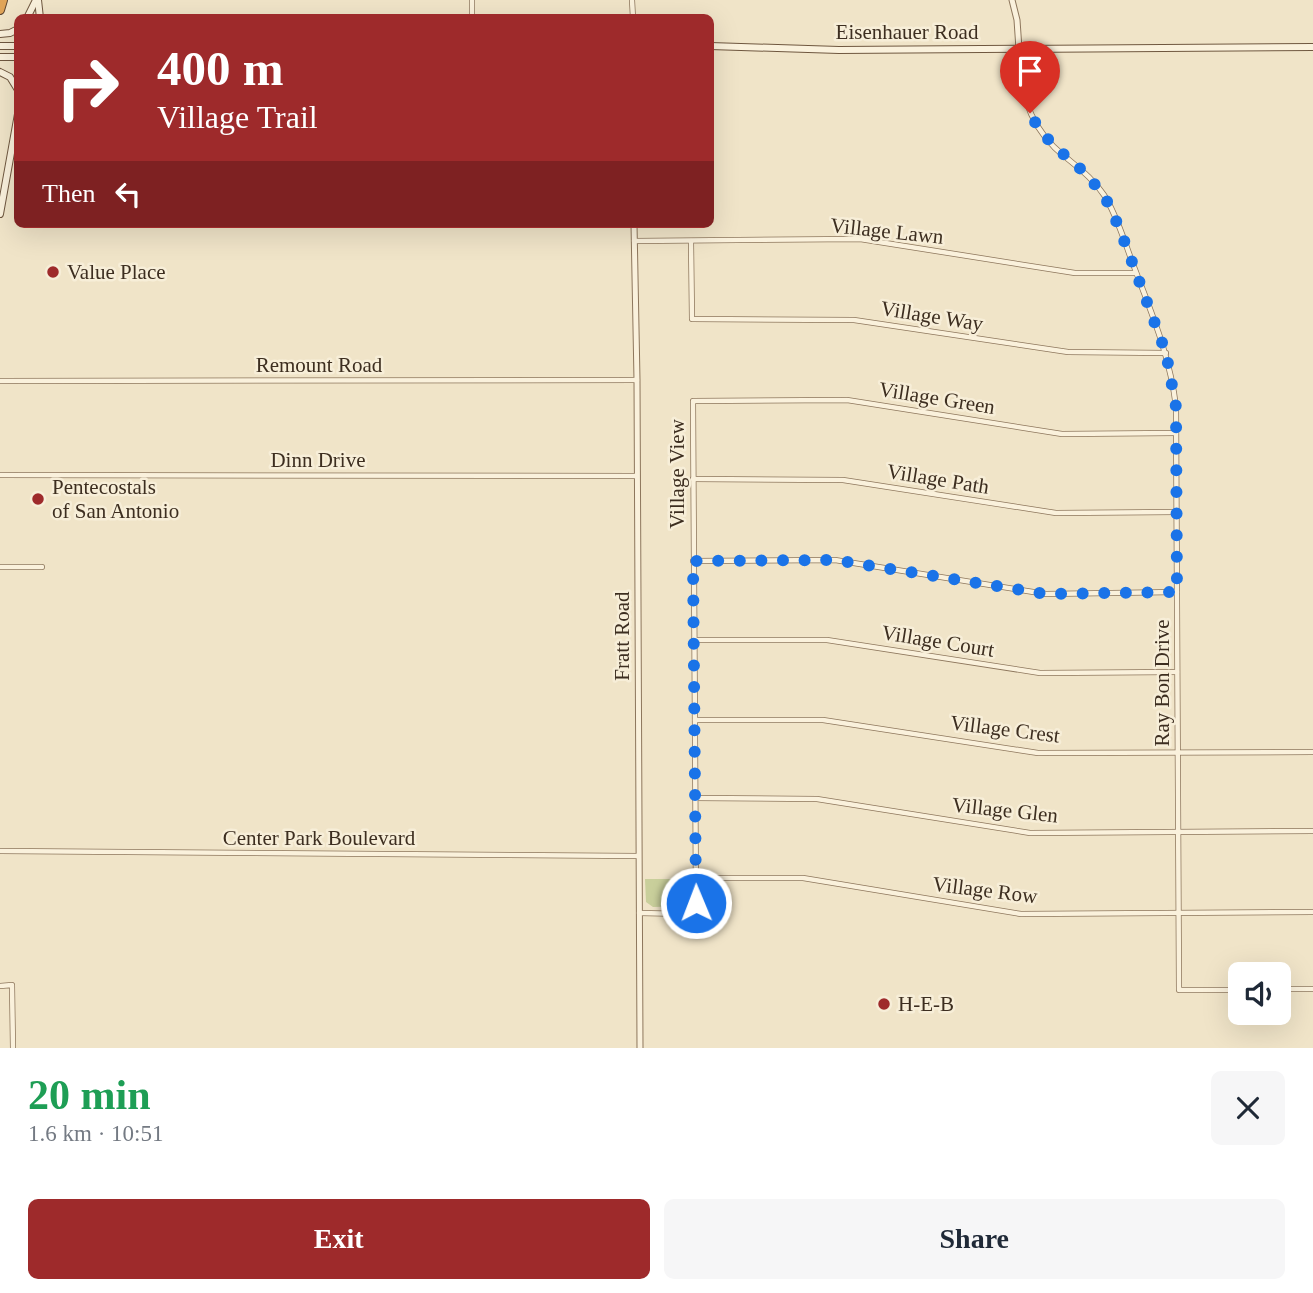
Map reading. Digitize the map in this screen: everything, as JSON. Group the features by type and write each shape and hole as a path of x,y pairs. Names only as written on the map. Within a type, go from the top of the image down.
{"highway":[{"path":"0,10 1,2"}],"main road":[{"name":"Eisenhauer Road","path":"714,46 839,50 1313,47"},
{"path":"0,72 10,77 14,84"},
{"path":"0,214 14,136"}],"street":[{"name":"Ray Bon Drive","path":"1012,0 1017,20 1022,91 1030,113 1039,129 1054,146 1083,171 1104,195 1166,353 1176,407 1178,990 1228,990"},
{"name":"Fratt Road","path":"634,228 640,1048"},
{"name":"Village Lawn","path":"634,241 859,239 1075,273 1136,273"},
{"name":"Village Way","path":"691,241 692,319 855,320 1068,352 1166,353"},
{"name":"Remount Road","path":"0,381 637,380"},
{"name":"Village Green","path":"693,401 847,400 1062,434 1176,433"},
{"name":"Village View","path":"639,914 692,912 696,903 693,401"},
{"name":"Dinn Drive","path":"0,475 636,476"},
{"name":"Village Path","path":"693,479 843,480 1056,513 1177,512"},
{"path":"693,561 835,560 1046,594 1177,592"},
{"path":"0,567 42,567"},
{"name":"Village Court","path":"694,640 827,640 1040,673 1178,672"},
{"name":"Village Crest","path":"695,720 822,720 1038,753 1313,752"},
{"name":"Village Glen","path":"695,799 817,799 1030,833 1313,831"},
{"name":"Center Park Boulevard","path":"0,851 638,856"},
{"name":"Village Row","path":"696,878 803,878 1021,914 1313,912"},
{"path":"0,986 12,985 13,1048"},
{"path":"1291,989 1313,989"}],"green space":[{"path":"645,879 689,879 688,906 653,907 646,902"}],"place":[{"name":"Value Place","path":"53,272"},
{"name":"Pentecostals of San Antonio","path":"38,499"},
{"name":"H-E-B","path":"884,1004"}],"route":[{"path":"696,903 693,561 835,560 1046,594 1177,592 1176,407 1166,353 1119,227 1104,195 1083,171 1054,146 1039,129 1030,113"}]}
